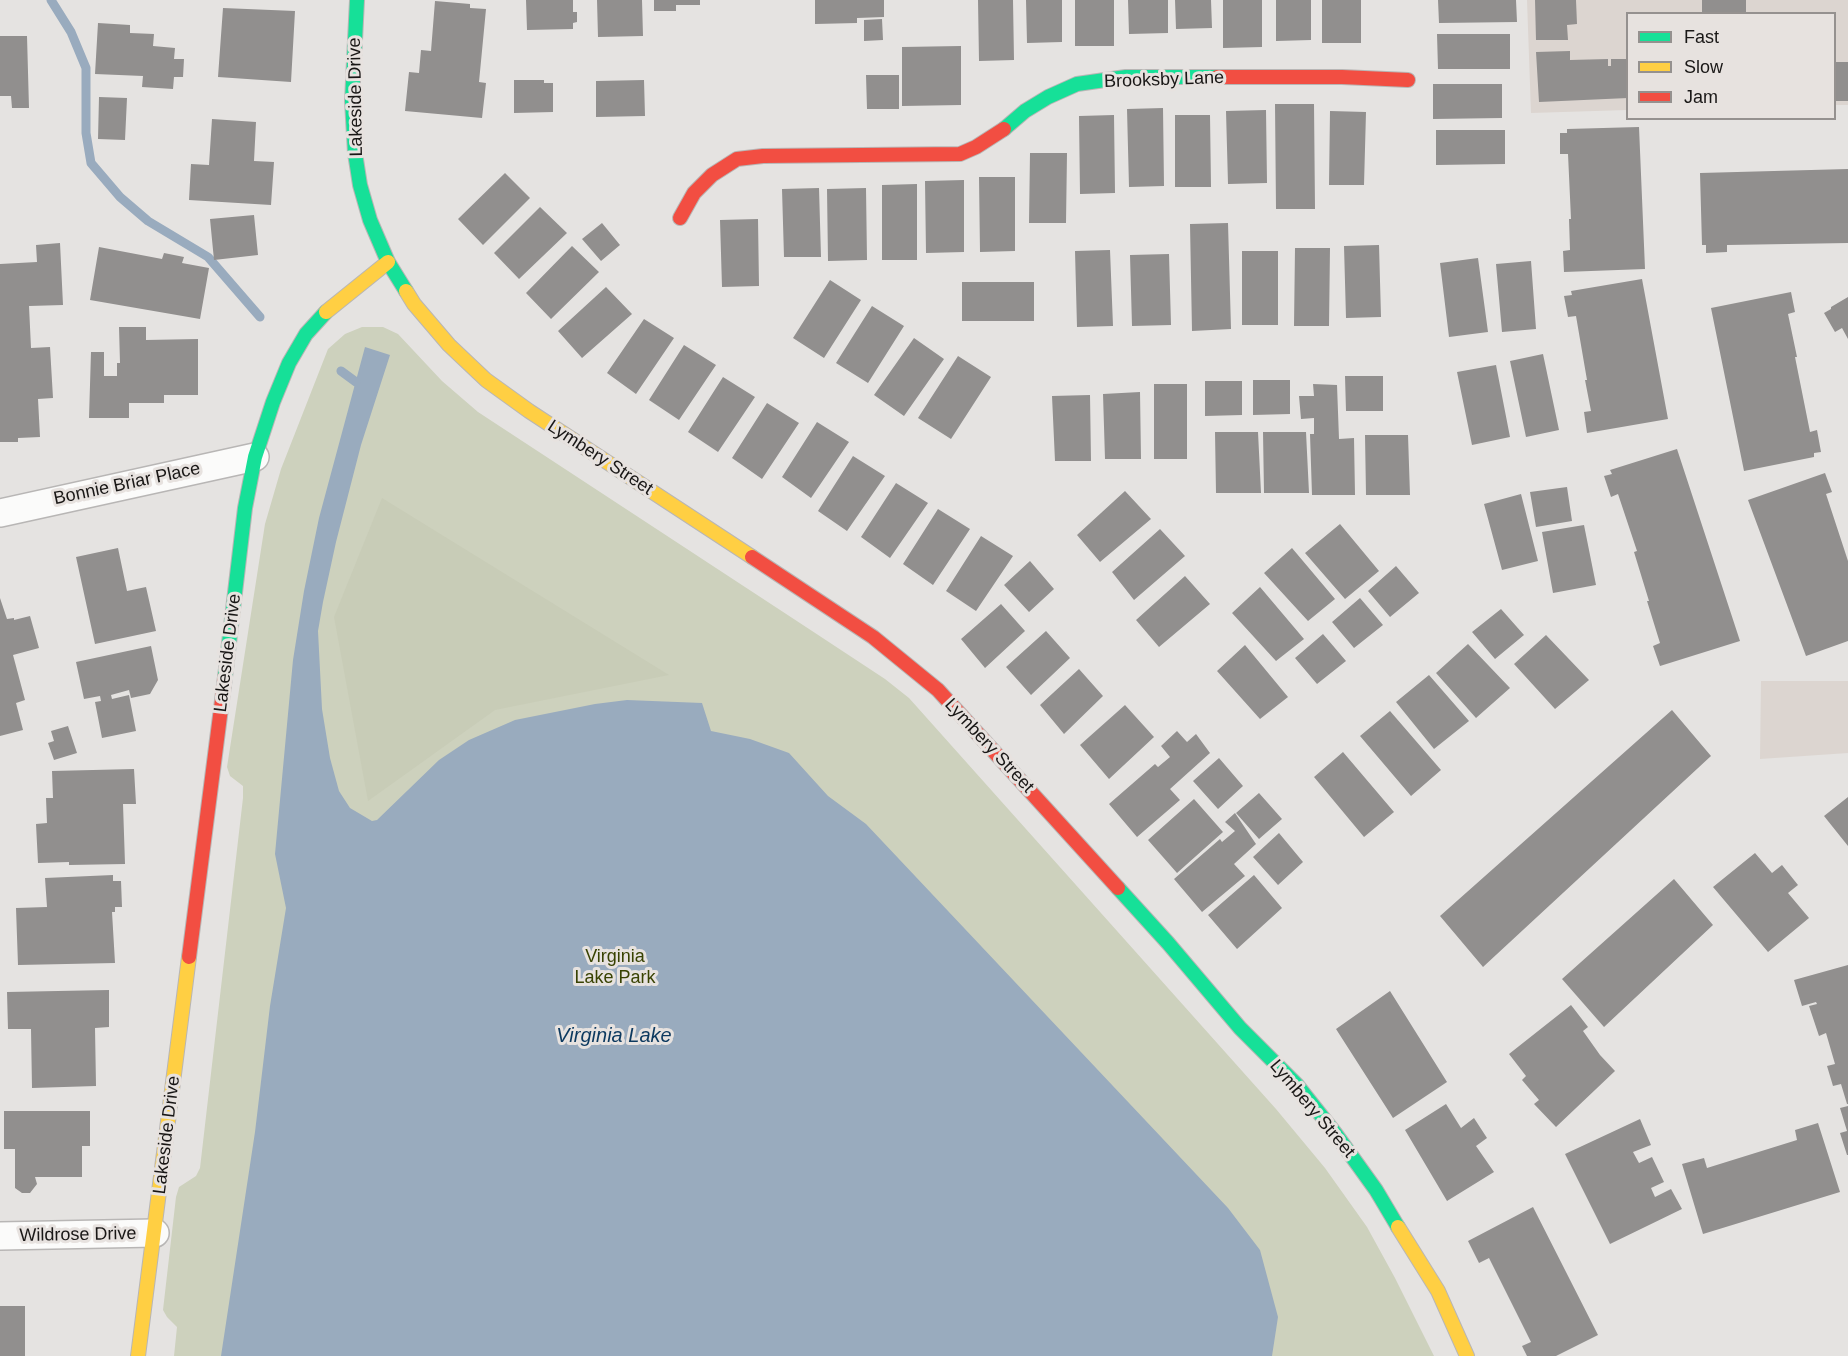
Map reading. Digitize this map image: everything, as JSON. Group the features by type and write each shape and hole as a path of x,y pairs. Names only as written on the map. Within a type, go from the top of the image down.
{"street":[{"name":"Lakeside Drive","path":"138,1356 245,508 255,456 285,372 306,334 330,308 388,262 370,220 360,185 355,153 352,101 357,0"},
{"name":"Brooksby Lane","path":"680,218 694,193 712,175 737,159 764,156 960,154 996,135 1025,111 1048,97 1077,84 1126,77 1342,77 1408,80"},
{"name":"Lymbery Street","path":"388,262 414,304 449,345 486,380 528,411 873,637 938,690 1168,943 1240,1028 1297,1085 1376,1190 1438,1292 1467,1356"},
{"name":"Bonnie Briar Place","path":"0,513 255,456"},
{"name":"Wildrose Drive","path":"0,1236 155,1233"}],"shaded area":[{"path":"1527,0 1848,0 1848,105 1836,105 1836,12 1626,12 1626,110 1531,113"},
{"path":"1761,681 1848,681 1848,753 1760,759"}],"green space":[{"name":"Virginia Lake","path":"362,327 383,327 398,334 442,381 478,412 885,679 909,698 1276,1109 1325,1168 1367,1227 1434,1356 174,1356 177,1327 163,1310 176,1197 179,1187 196,1176 200,1168 243,798 243,786 230,776 227,767 265,524 281,469 328,349 345,334"},
{"path":"382,498 669,675 495,710 368,801 334,617"}],"water":[{"name":"Virginia Lake","path":"365,347 390,355 361,445 336,542 318,631 322,709 330,758 339,791 350,808 372,821 377,820 439,760 469,740 515,720 595,704 627,700 702,703 711,731 750,739 789,753 828,796 866,824 1228,1208 1260,1250 1278,1317 1272,1356 221,1356 286,908 275,854 293,660 319,518"}],"building":[{"path":"526,0 573,0 573,12 577,12 577,22 573,23 573,29 527,30"},
{"path":"597,0 642,0 643,36 598,37"},
{"path":"654,0 700,0 700,5 676,5 676,11 654,11"},
{"path":"815,0 884,0 884,17 857,18 857,23 815,24"},
{"path":"978,0 1013,0 1014,60 979,61"},
{"path":"1026,0 1062,0 1062,42 1027,43"},
{"path":"1075,0 1114,0 1114,46 1075,46"},
{"path":"1128,0 1168,0 1168,33 1129,34"},
{"path":"1175,0 1211,0 1212,28 1176,29"},
{"path":"1223,0 1262,0 1262,47 1223,48"},
{"path":"1276,0 1311,0 1311,40 1276,41"},
{"path":"1322,0 1361,0 1361,43 1322,43"},
{"path":"1438,0 1516,0 1517,22 1439,23"},
{"path":"1535,0 1576,0 1577,24 1567,25 1568,40 1536,40"},
{"path":"1702,0 1746,0 1746,12 1702,12"},
{"path":"435,1 470,4 470,8 486,9 479,82 486,83 482,118 405,111 409,72 419,73 421,50 431,51"},
{"path":"223,8 295,11 291,82 218,77"},
{"path":"882,19 883,40 864,41 864,20"},
{"path":"98,23 130,25 130,33 154,34 153,46 175,48 174,59 184,59 183,77 174,77 173,89 142,87 143,76 95,74"},
{"path":"1437,34 1510,34 1510,69 1438,69"},
{"path":"0,36 27,36 29,108 12,108 11,96 0,96"},
{"path":"961,46 961,105 902,106 902,47"},
{"path":"1570,51 1570,60 1608,59 1608,66 1611,66 1611,59 1626,59 1626,98 1539,102 1536,52"},
{"path":"1836,62 1848,62 1848,101 1836,101"},
{"path":"866,75 899,75 899,109 867,109"},
{"path":"514,80 544,80 544,83 553,83 553,112 514,113"},
{"path":"644,80 645,116 596,117 596,81"},
{"path":"1433,84 1502,84 1502,118 1433,119"},
{"path":"99,97 127,98 125,140 98,139"},
{"path":"1275,104 1314,104 1315,209 1276,209"},
{"path":"1163,108 1164,186 1129,187 1127,109"},
{"path":"1266,110 1267,183 1228,184 1226,111"},
{"path":"1330,111 1366,112 1364,185 1329,185"},
{"path":"1114,115 1115,193 1080,194 1079,116"},
{"path":"1175,115 1210,115 1211,187 1175,187"},
{"path":"212,119 256,122 254,161 274,162 271,205 189,200 191,164 209,165"},
{"path":"1639,127 1645,269 1564,272 1563,251 1570,250 1569,219 1571,219 1568,154 1560,154 1560,133 1567,133 1567,129"},
{"path":"1436,130 1505,130 1505,164 1436,165"},
{"path":"1030,153 1067,153 1066,223 1029,223"},
{"path":"1848,169 1848,243 1727,245 1727,252 1706,253 1706,245 1702,245 1700,173"},
{"path":"505,173 530,198 483,245 458,219"},
{"path":"979,177 1015,177 1015,251 980,252"},
{"path":"964,180 964,252 926,253 925,181"},
{"path":"917,184 917,260 882,260 882,185"},
{"path":"819,188 821,257 784,257 782,189"},
{"path":"866,188 867,260 828,261 827,189"},
{"path":"540,207 567,233 519,279 494,253"},
{"path":"254,215 258,255 214,260 210,219"},
{"path":"758,219 759,286 722,287 720,220"},
{"path":"602,223 620,245 601,261 582,239"},
{"path":"1228,223 1231,329 1192,331 1190,224"},
{"path":"60,243 63,305 29,306 31,348 50,347 53,398 38,399 40,437 18,438 18,442 0,442 0,264 37,262 36,245"},
{"path":"1379,245 1381,317 1346,318 1344,246"},
{"path":"572,246 599,272 551,319 526,293"},
{"path":"99,247 162,259 164,253 184,257 182,263 209,268 200,319 90,300"},
{"path":"1295,248 1330,248 1329,326 1294,326"},
{"path":"1110,250 1113,326 1077,327 1075,251"},
{"path":"1242,251 1278,251 1278,325 1242,325"},
{"path":"1169,254 1171,325 1132,326 1130,255"},
{"path":"1478,258 1488,332 1449,337 1440,263"},
{"path":"1531,261 1536,329 1502,332 1496,264"},
{"path":"1642,279 1668,419 1587,433 1584,412 1591,411 1585,380 1587,380 1576,316 1568,317 1564,296 1572,295 1571,291"},
{"path":"830,280 861,300 824,358 793,338"},
{"path":"962,282 1034,282 1034,321 962,321"},
{"path":"606,287 632,314 582,358 558,331"},
{"path":"1791,292 1795,312 1788,314 1797,357 1795,357 1810,432 1817,430 1821,452 1814,453 1814,457 1744,471 1711,308"},
{"path":"1848,297 1848,339 1842,328 1835,332 1824,313"},
{"path":"872,306 904,326 868,383 836,363"},
{"path":"644,319 674,338 636,394 607,373"},
{"path":"119,327 146,327 146,340 198,339 198,395 164,395 164,403 129,403 129,418 89,418 91,352 104,352 104,376 117,376 117,363 120,363"},
{"path":"914,338 944,359 904,416 874,395"},
{"path":"684,345 716,365 679,420 649,400"},
{"path":"1543,354 1559,430 1526,437 1510,361"},
{"path":"958,356 991,377 951,439 918,418"},
{"path":"1496,365 1510,437 1472,445 1457,372"},
{"path":"1345,376 1383,376 1383,411 1346,411"},
{"path":"723,377 755,397 718,452 688,432"},
{"path":"1253,380 1290,380 1290,414 1253,415"},
{"path":"1205,381 1242,381 1242,415 1205,416"},
{"path":"1154,384 1187,384 1187,459 1154,459"},
{"path":"1313,384 1337,385 1339,439 1354,438 1355,495 1312,495 1310,434 1314,434 1314,418 1301,419 1299,396 1314,396"},
{"path":"1140,392 1141,459 1105,459 1103,394"},
{"path":"1090,395 1091,461 1055,461 1052,396"},
{"path":"767,403 799,423 762,479 732,458"},
{"path":"817,422 849,442 811,498 782,477"},
{"path":"1215,432 1258,432 1261,493 1216,493"},
{"path":"1263,432 1306,432 1309,493 1264,493"},
{"path":"1365,435 1408,435 1410,495 1366,495"},
{"path":"1677,449 1740,641 1660,666 1653,646 1660,643 1634,552 1637,551 1618,494 1611,497 1604,476 1612,474 1610,470"},
{"path":"853,456 885,476 847,531 818,511"},
{"path":"1825,473 1832,492 1826,494 1848,561 1848,641 1806,656 1748,500"},
{"path":"896,483 928,503 890,558 861,537"},
{"path":"1567,487 1572,521 1536,527 1530,492"},
{"path":"1125,491 1151,519 1100,562 1077,535"},
{"path":"1521,494 1538,561 1502,570 1484,504"},
{"path":"938,509 970,529 933,585 903,564"},
{"path":"1340,524 1379,571 1345,599 1305,553"},
{"path":"1584,525 1596,585 1553,593 1542,532"},
{"path":"1160,529 1185,556 1134,600 1112,572"},
{"path":"981,536 1013,556 976,611 946,591"},
{"path":"118,548 127,591 146,587 156,631 95,644 76,557"},
{"path":"1292,548 1335,599 1308,621 1264,573"},
{"path":"1030,561 1054,589 1029,612 1004,585"},
{"path":"1396,566 1419,593 1390,617 1368,591"},
{"path":"1185,576 1210,604 1159,647 1136,620"},
{"path":"1260,587 1304,639 1276,661 1232,613"},
{"path":"0,598 7,619 14,618 14,620 30,616 39,648 13,655 25,700 16,703 23,730 0,736"},
{"path":"1360,598 1383,625 1354,648 1332,622"},
{"path":"1001,604 1025,631 985,668 961,639"},
{"path":"1501,609 1524,635 1495,659 1472,632"},
{"path":"1046,631 1070,658 1031,695 1006,667"},
{"path":"1323,634 1346,661 1317,684 1295,658"},
{"path":"1546,635 1589,680 1555,709 1514,664"},
{"path":"1468,644 1510,688 1476,718 1436,673"},
{"path":"1245,645 1288,697 1260,719 1217,671"},
{"path":"151,646 158,680 150,694 131,698 129,690 111,695 112,699 129,695 136,731 102,738 95,702 101,701 100,696 84,699 76,662"},
{"path":"1079,669 1103,696 1064,734 1040,705"},
{"path":"1429,675 1469,721 1434,749 1396,702"},
{"path":"1125,705 1154,737 1109,779 1080,745"},
{"path":"1672,710 1711,756 1483,967 1440,916"},
{"path":"1390,711 1441,770 1411,796 1360,736"},
{"path":"68,726 77,753 54,760 48,743 54,741 51,731"},
{"path":"1177,731 1187,742 1196,734 1210,753 1170,789 1180,800 1137,837 1109,804 1155,764 1158,767 1170,757 1161,746"},
{"path":"1343,752 1394,812 1364,837 1314,777"},
{"path":"1219,758 1243,786 1218,809 1193,781"},
{"path":"134,769 136,804 123,804 125,864 38,863 36,824 47,823 46,798 53,798 52,771"},
{"path":"1259,793 1282,819 1259,839 1236,813"},
{"path":"1848,797 1848,846 1824,816"},
{"path":"1194,799 1223,832 1177,873 1148,840"},
{"path":"1235,813 1256,844 1234,864 1245,876 1202,912 1174,879 1220,839 1222,842 1235,831 1225,822"},
{"path":"1279,833 1303,862 1278,885 1253,857"},
{"path":"1755,853 1772,873 1782,865 1798,885 1788,893 1809,918 1768,952 1713,887"},
{"path":"113,875 113,881 121,881 122,907 115,907 115,912 112,912 115,963 18,965 16,908 47,907 45,878"},
{"path":"1254,875 1282,908 1237,949 1208,915"},
{"path":"1674,879 1713,925 1604,1027 1562,979"},
{"path":"1848,965 1847,1104 1841,1084 1833,1086 1827,1066 1835,1064 1826,1033 1819,1036 1809,1006 1817,1004 1816,1002 1802,1006 1794,980"},
{"path":"109,990 109,1027 95,1028 96,1086 32,1088 31,1029 8,1029 7,992"},
{"path":"1390,991 1447,1082 1393,1118 1336,1029"},
{"path":"1571,1005 1588,1027 1583,1031 1615,1071 1556,1127 1534,1104 1539,1100 1522,1080 1526,1076 1509,1054"},
{"path":"1446,1104 1461,1128 1474,1118 1487,1138 1476,1146 1494,1172 1447,1201 1405,1130"},
{"path":"1848,1106 1847,1155 1840,1133 1847,1131 1840,1108"},
{"path":"4,1111 90,1111 90,1146 82,1146 82,1177 35,1177 37,1184 30,1193 22,1193 15,1188 15,1149 4,1149"},
{"path":"1640,1119 1651,1145 1633,1152 1639,1163 1652,1157 1664,1182 1651,1188 1655,1197 1671,1189 1682,1209 1610,1244 1565,1154"},
{"path":"1818,1123 1840,1192 1703,1234 1682,1164 1704,1158 1707,1168 1797,1140 1795,1130"},
{"path":"1533,1207 1598,1335 1556,1356 1527,1356 1522,1346 1531,1342 1489,1258 1479,1263 1468,1241"},
{"path":"0,1306 25,1306 25,1356 0,1356"}],"waterway":[{"path":"51,0 71,32 86,68 86,133 91,163 120,197 148,221 208,257 260,317"},
{"path":"341,371 356,382"}],"traffic: fast":[{"path":"357,0 352,101 355,153 360,185 370,220 388,262 406,291"},
{"path":"1004,129 1025,111 1048,97 1077,84 1126,77 1217,77"},
{"path":"225,677 245,508 255,457 289,363 306,334 326,312"},
{"path":"1118,888 1240,1028 1297,1085 1376,1190 1398,1227"}],"traffic: slow":[{"path":"326,312 388,262"},
{"path":"406,291 414,304 449,345 486,380 529,411 752,557"},
{"path":"138,1356 189,957"},
{"path":"1398,1227 1438,1291 1467,1356"}],"traffic: jam":[{"path":"1217,77 1342,77 1408,80"},
{"path":"680,218 694,193 712,175 737,159 763,156 960,154 976,147 1004,129"},
{"path":"752,557 873,637 938,690 1118,888"},
{"path":"189,957 225,677"}],"park label":[{"name":"Virginia Lake Park","path":"615,967"}]}
